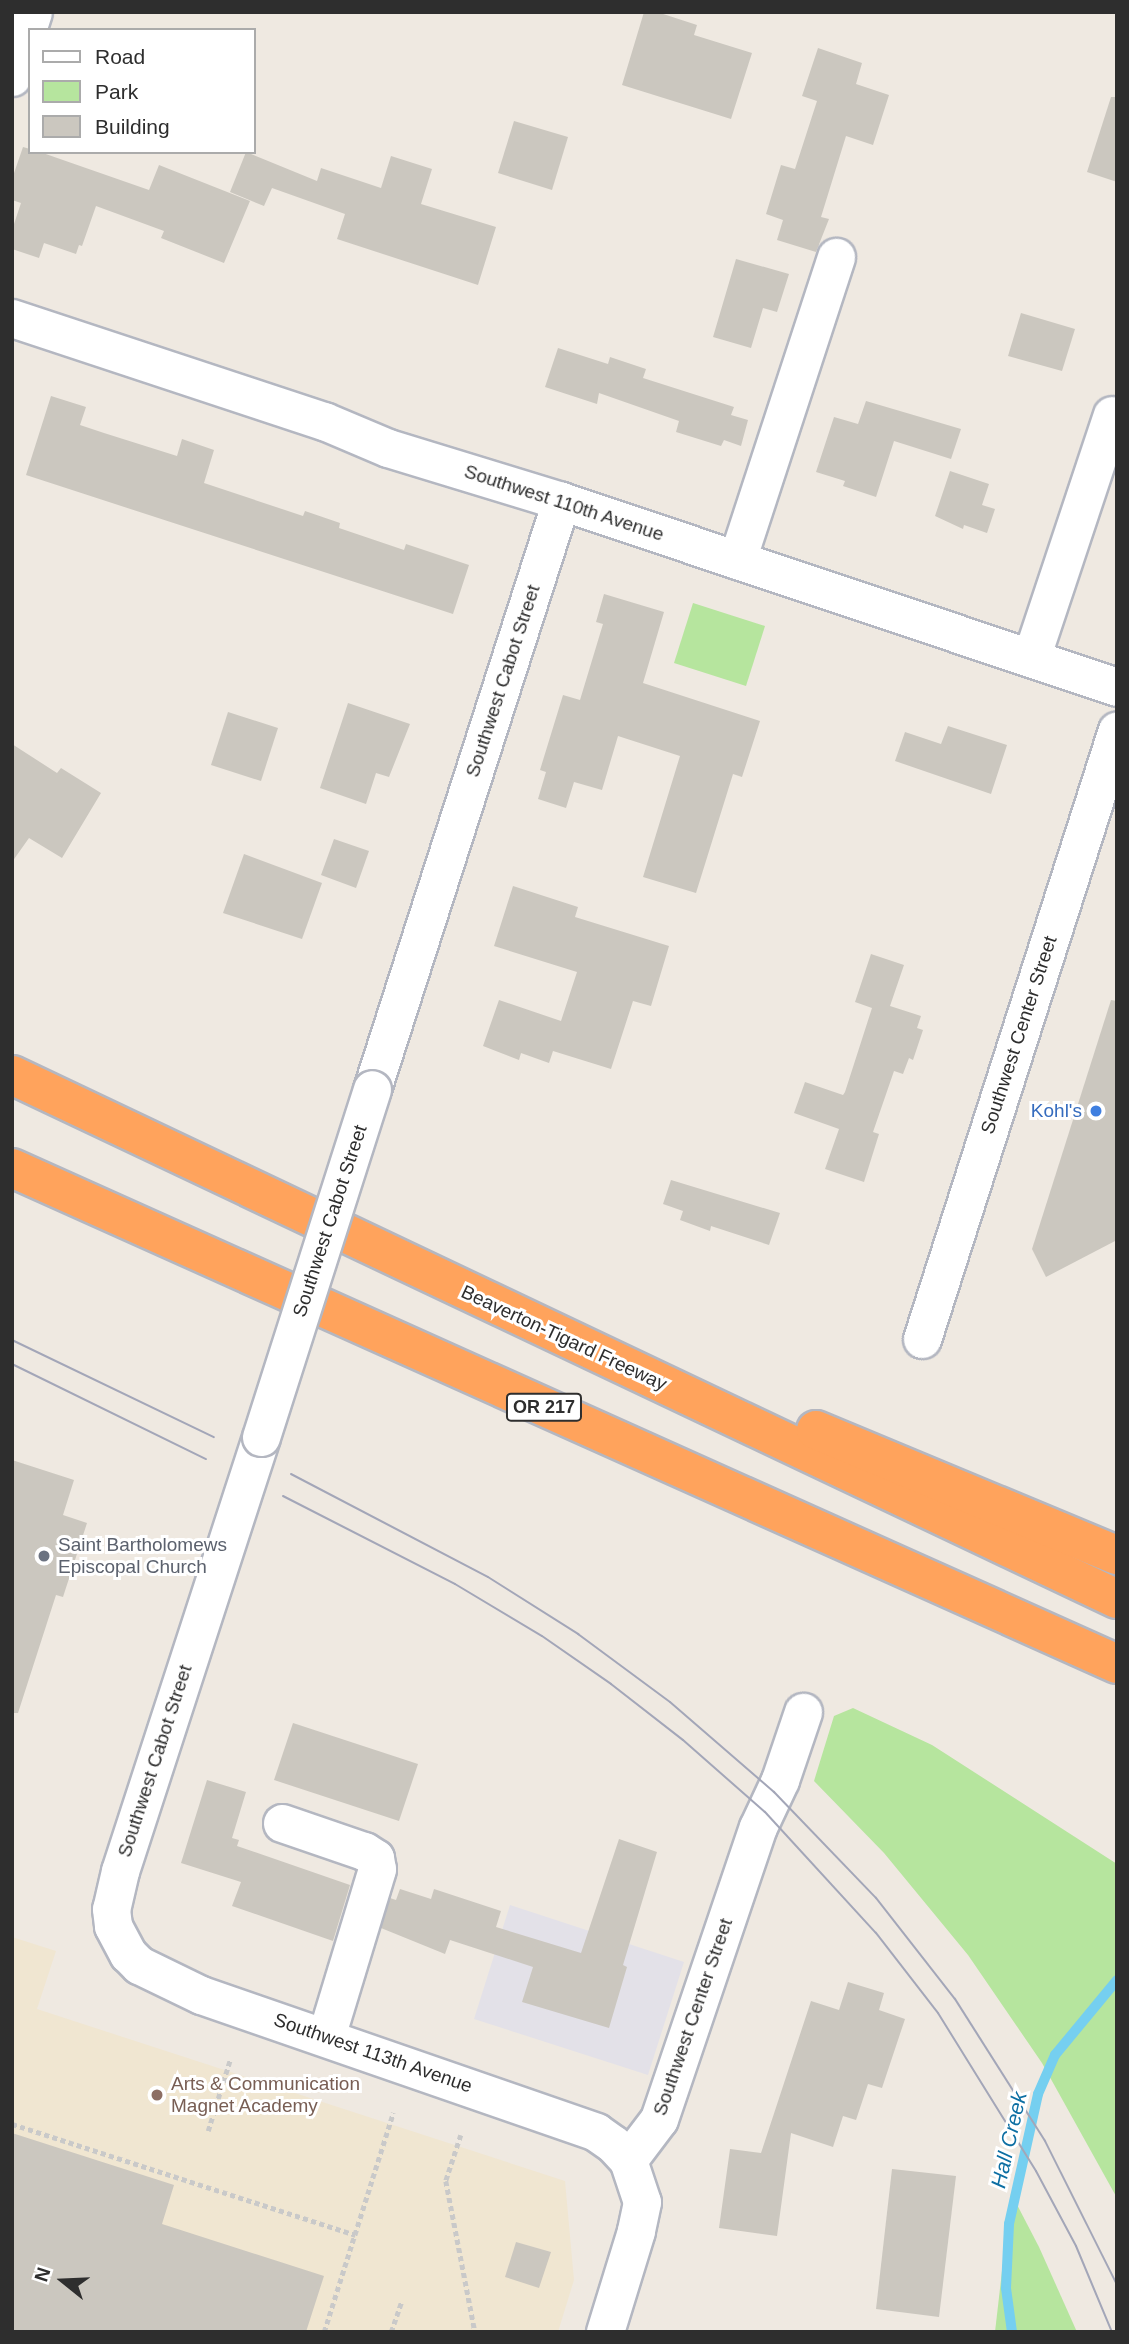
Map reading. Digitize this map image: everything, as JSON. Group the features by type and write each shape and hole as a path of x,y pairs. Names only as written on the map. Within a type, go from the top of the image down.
{"highway":[{"name":"Beaverton-Tigard Freeway","path":"12,1075 1117,1599"},
{"name":"OR 217","path":"12,1168 1117,1664"},
{"path":"714,1410 803,1425 1117,1556"},
{"path":"1076,1645 1117,1685"}],"street":[{"path":"12,77 33,12"},
{"path":"737,560 836,257"},
{"name":"Southwest 110th Avenue","path":"12,318 324,421 388,448 561,501 1117,687"},
{"path":"1031,658 1112,415"},
{"name":"Southwest Cabot Street","path":"121,1942 111,1909 114,1890 561,501"},
{"name":"Southwest Center Street","path":"922,1339 1117,730"},
{"name":"Southwest Center Street","path":"628,2160 659,2119 748,1856 780,1780 803,1712"},
{"path":"282,1823 364,1851 375,1858 377,1868 326,2037"},
{"name":"Southwest 113th Avenue","path":"121,1942 139,1965 176,1983 596,2132 628,2160"},
{"path":"604,2332 636,2231 642,2202 628,2160"}],"path":[{"path":"208,2131 230,2060"},
{"path":"324,2332 393,2113"},
{"path":"12,2124 355,2235"},
{"path":"461,2135 446,2182 475,2332"},
{"path":"391,2332 401,2303"}],"shaded area":[{"path":"510,1905 684,1962 648,2075 474,2019"},
{"name":"Arts & Communication Magnet Academy","path":"12,1937 56,1951 37,2009 565,2181 574,2280 558,2332 12,2332"}],"green space":[{"path":"693,603 765,626 746,686 674,663"},
{"path":"853,1708 932,1745 1117,1864 1117,2198 1042,2063 968,1955 884,1853 814,1781 834,1716"},
{"path":"1011,2193 1039,2247 1077,2332 995,2332"}],"building":[{"path":"644,12 657,12 697,25 694,35 752,53 731,119 622,85"},
{"path":"818,48 862,63 856,84 889,95 873,145 846,136 821,217 829,219 816,252 777,240 783,220 766,214 781,165 795,169 817,101 802,96"},
{"path":"1111,97 1117,97 1117,182 1087,172"},
{"path":"514,121 568,137 552,190 498,173"},
{"path":"23,147 28,148 28,154 46,154 149,190 159,165 250,201 224,263 161,238 164,231 96,206 82,246 79,245 76,254 44,243 39,258 12,249 12,230 21,203 12,200 12,179"},
{"path":"245,154 317,181 321,168 381,188 391,156 432,169 421,204 496,227 478,285 337,239 345,214 272,188 264,206 230,192"},
{"path":"736,259 789,274 777,312 763,308 751,348 713,337"},
{"path":"1021,313 1075,329 1062,371 1008,356"},
{"path":"558,348 608,364 610,357 646,369 643,378 734,407 731,415 748,420 741,446 724,440 721,446 676,432 679,421 599,393 597,404 545,387"},
{"path":"51,396 86,407 80,425 104,433 177,456 182,439 214,450 204,483 303,516 305,511 340,523 339,528 404,550 406,544 469,565 453,614 26,475"},
{"path":"866,401 961,429 951,459 894,441 876,497 843,486 845,481 816,472 834,417 858,424"},
{"path":"950,471 989,484 982,505 995,509 987,533 964,525 963,529 935,516"},
{"path":"604,594 664,612 643,683 760,721 742,777 733,774 696,893 643,877 680,756 618,736 602,790 574,782 566,808 538,799 546,772 540,770 563,695 580,700 603,624 596,622"},
{"path":"348,703 410,724 389,777 376,773 366,804 320,788"},
{"path":"228,712 278,728 261,781 211,765"},
{"path":"948,726 1007,745 991,794 895,761 905,732 941,744"},
{"path":"12,744 57,773 61,768 101,793 62,858 29,838 12,862"},
{"path":"334,839 369,851 356,888 321,875"},
{"path":"244,854 322,883 302,939 223,913"},
{"path":"513,886 578,907 575,917 669,946 651,1006 633,1001 611,1069 553,1051 549,1063 521,1053 519,1060 483,1046 499,1000 561,1021 577,972 494,946"},
{"path":"871,954 904,965 890,1006 921,1016 917,1028 923,1030 913,1060 909,1058 903,1074 894,1071 873,1132 879,1134 864,1182 825,1169 839,1129 794,1113 805,1082 843,1095 845,1092 872,1008 855,1002"},
{"name":"Kohl's","path":"1111,1000 1117,1001 1117,1240 1046,1277 1032,1249"},
{"path":"671,1180 780,1213 769,1245 711,1226 710,1231 680,1220 683,1211 663,1204"},
{"name":"Saint Bartholomews Episcopal Church","path":"12,1460 74,1480 63,1515 87,1523 63,1597 56,1595 18,1713 12,1713"},
{"path":"293,1723 418,1764 399,1821 274,1780"},
{"path":"207,1780 246,1792 232,1838 239,1840 237,1846 350,1885 333,1941 232,1906 241,1882 181,1863"},
{"path":"619,1839 657,1852 623,1965 627,1967 609,2028 522,2002 533,1967 450,1940 445,1954 381,1928 390,1898 396,1900 400,1889 431,1899 434,1889 501,1911 496,1927 581,1953"},
{"path":"848,1982 884,1993 879,2010 905,2019 882,2088 868,2084 856,2120 843,2116 833,2147 791,2133 777,2236 719,2228 730,2149 761,2153 811,2001 839,2010"},
{"path":"12,2133 174,2185 162,2224 324,2276 306,2332 12,2332"},
{"path":"892,2169 956,2176 939,2317 876,2309"},
{"path":"516,2242 551,2252 539,2288 505,2277"}],"waterway":[{"name":"Hall Creek","path":"1012,2332 1006,2288 1009,2224 1038,2094 1055,2055 1117,1980"}],"tram line":[{"path":"12,1340 214,1437"},
{"path":"12,1364 206,1459"},
{"path":"291,1474 488,1577 578,1634 670,1702 774,1792 876,1898 955,1999 1045,2141 1117,2285"},
{"path":"283,1496 455,1584 542,1636 611,1684 683,1740 765,1812 876,1933 938,2013 1036,2171 1076,2246 1112,2332"}],"place":[{"name":"Kohl's","path":"1096,1111"},
{"name":"Saint Bartholomews Episcopal Church","path":"44,1556"},
{"name":"Arts & Communication Magnet Academy","path":"157,2095"}]}
